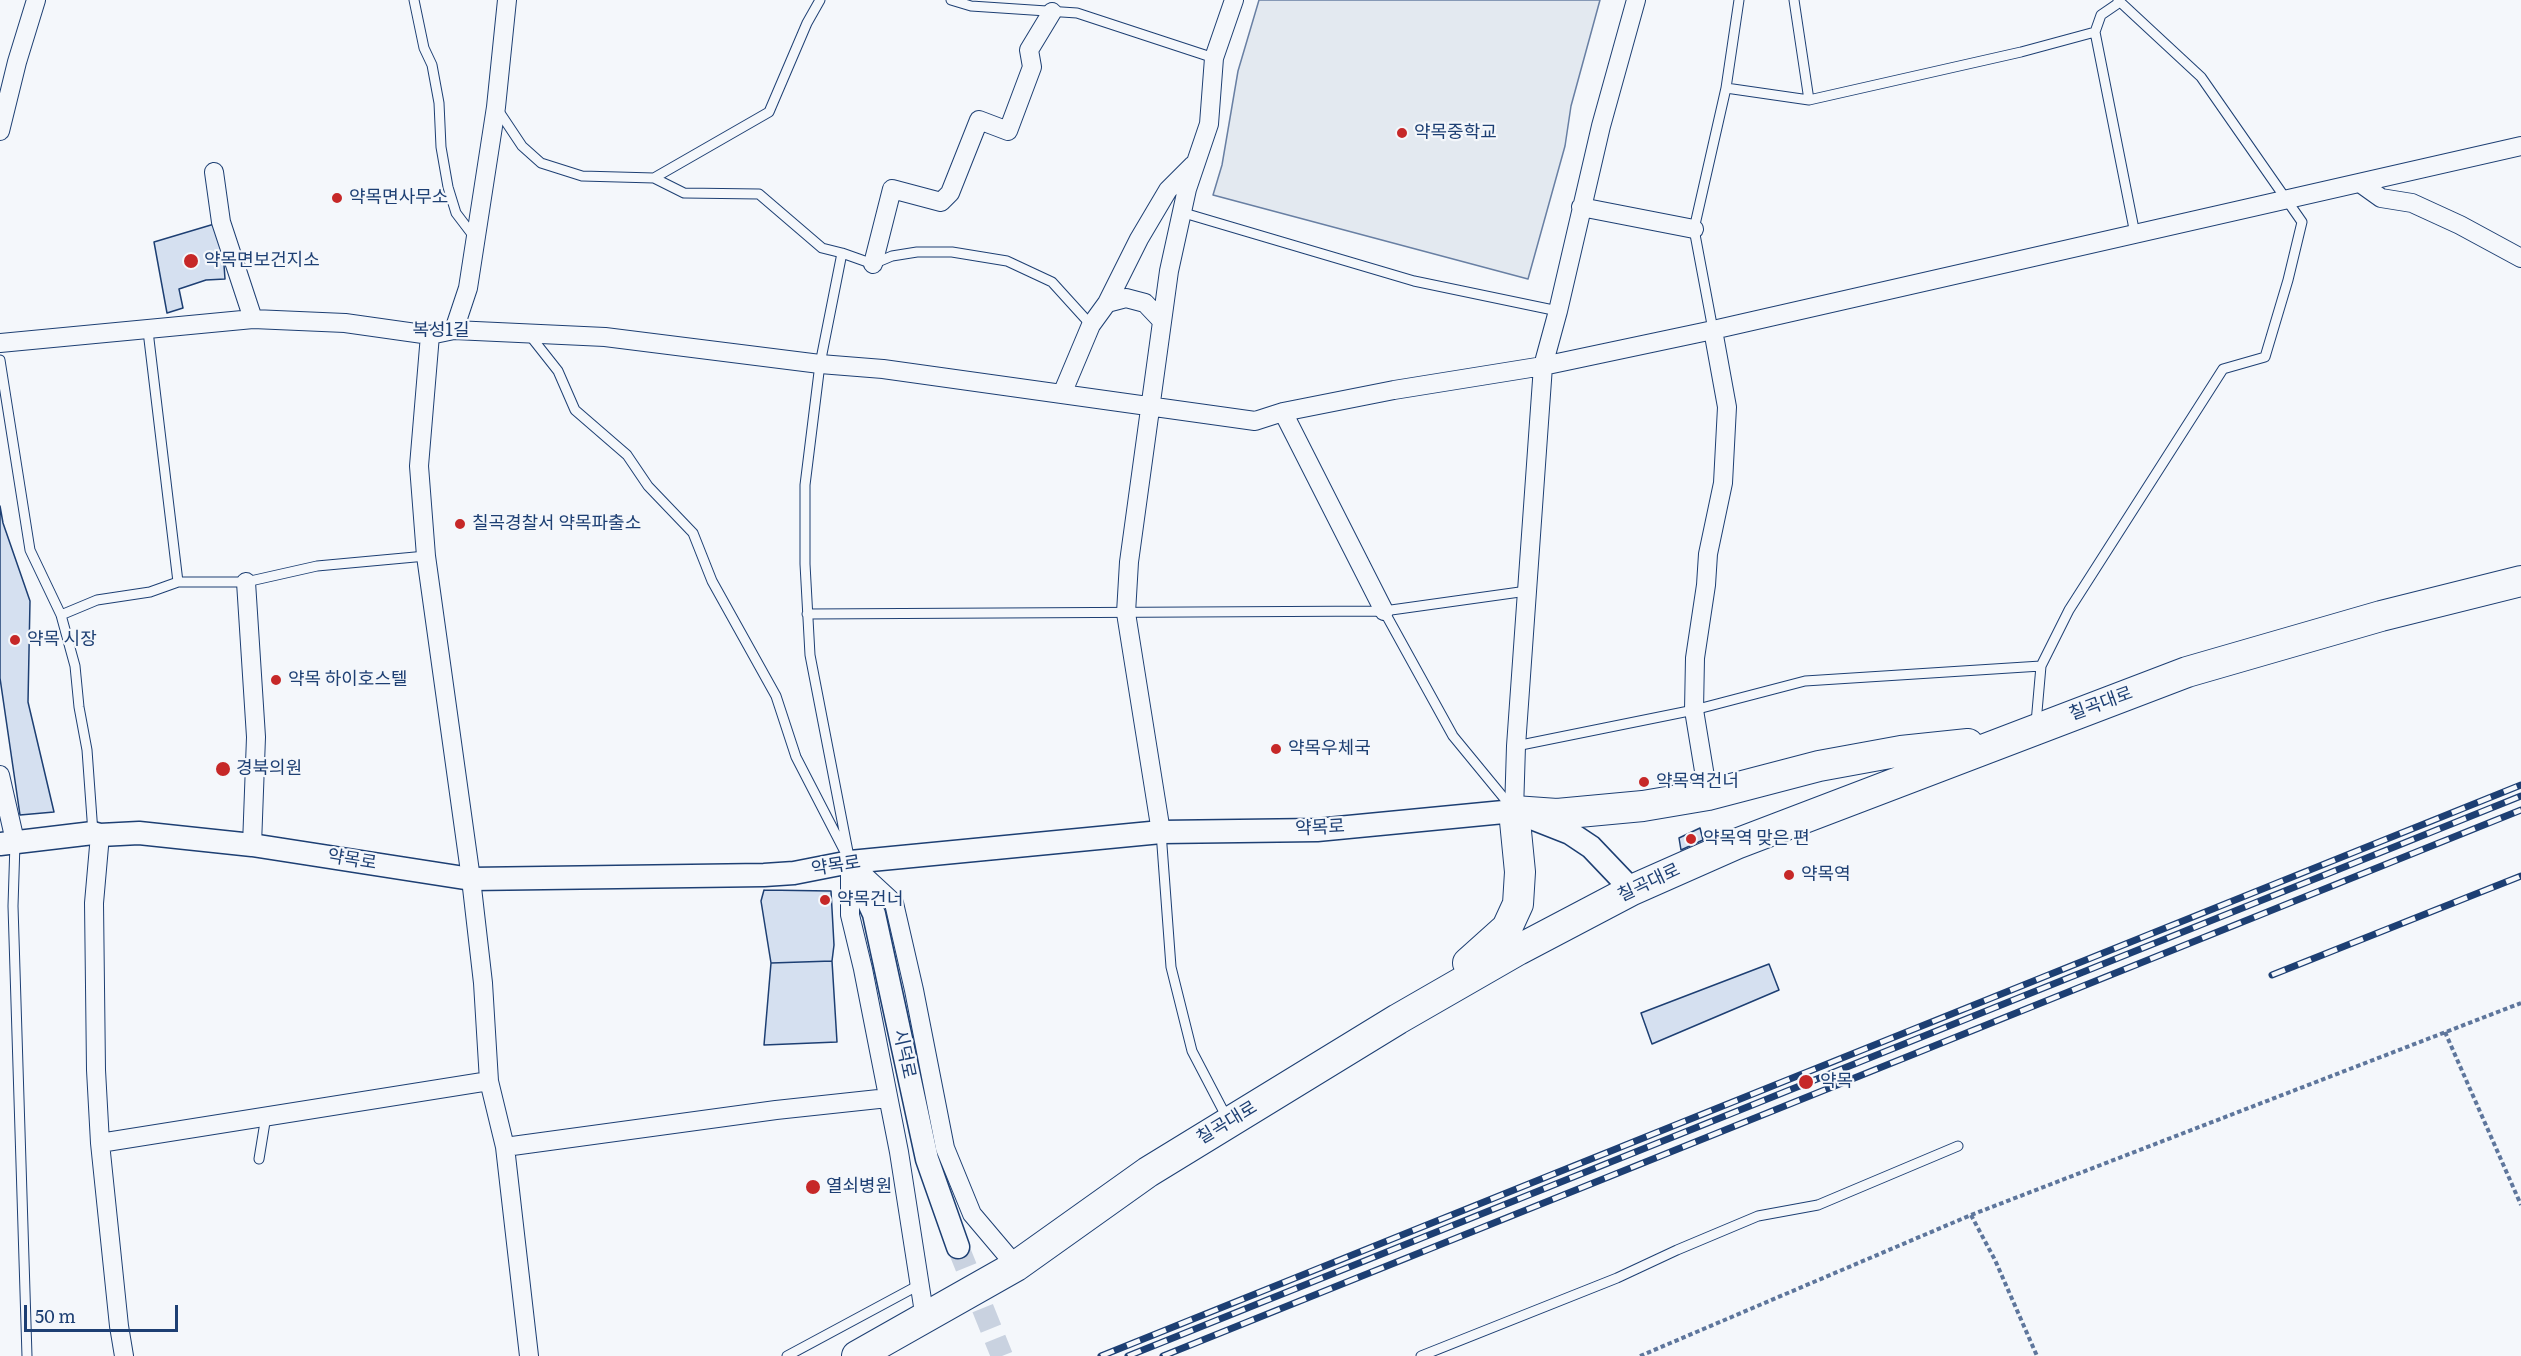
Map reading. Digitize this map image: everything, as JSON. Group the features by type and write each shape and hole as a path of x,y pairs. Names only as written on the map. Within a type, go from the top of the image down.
{"main road":[{"name":"칠곡대로","path":"857,1356 1016,1266 1148,1172 1398,1019 1518,950 1632,890 1736,844 2187,672 2381,616 2521,581"},
{"path":"1398,1019 1483,952 1508,928 1518,904 1520,883 1514,811 1557,814 1643,806 1708,795 1819,766 1901,751 2003,741"}],"street":[{"path":"0,131 17,62 36,0"},
{"path":"453,330 468,288 496,107 507,0"},
{"path":"1161,832 1126,613 1129,562 1169,271 1184,213 1187,189 1209,124 1214,58 1234,0"},
{"path":"1514,811 1516,746 1543,366 1558,311 1581,207 1636,0"},
{"path":"873,264 892,189 941,202 950,193 979,120 1008,131 1032,67 1029,50 1052,12"},
{"name":"복성1길","path":"0,344 253,319 345,323 430,335 453,330 617,338 820,364 883,369 1255,421 1283,412 1416,386 1543,366 1713,330 2521,146"},
{"path":"1062,394 1091,325 1107,303 1139,239 1168,190 1198,159"},
{"path":"214,172 221,222 253,319"},
{"path":"2360,183 2381,198 2412,203 2460,225 2521,258"},
{"path":"1581,207 1694,229"},
{"path":"1107,303 1126,298 1145,303 1162,321"},
{"path":"1708,795 1694,710 1695,658 1706,585 1708,554 1724,483 1727,407 1713,330"},
{"path":"430,335 419,466 426,556 471,879 483,983 489,1081 505,1147 529,1356"},
{"path":"1283,412 1384,611"},
{"path":"246,582 256,737 252,845"},
{"path":"0,775 8,843"},
{"name":"약목로","path":"8,843 97,834 139,833 252,845 471,879 764,875 794,873 850,862 1161,832 1317,830 1514,811 1570,833 1591,847 1632,890"},
{"path":"97,834 94,999 100,1143 124,1356"},
{"path":"850,862 850,915 866,981 899,1152 925,1319"},
{"path":"850,862 894,903 919,1011 945,1148 972,1214 1016,1266"},
{"name":"시덕로","path":"850,862 874,914 927,1160 958,1247"},
{"path":"100,1143 489,1081"},
{"path":"505,1147 888,1098"}],"lane":[{"path":"414,0 424,48 432,65 439,104 441,147 448,186 456,213 476,239"},
{"path":"654,178 769,112 807,23 820,0"},
{"path":"951,0 970,6 1077,13 1214,58"},
{"path":"1713,330 1694,229 1726,88 1738,0"},
{"path":"1794,0 1809,100"},
{"path":"2035,729 2042,666 2069,610 2223,369 2265,357 2288,280 2302,222 2249,150 2233,122 2201,77 2119,1 2102,15 2095,32 2135,234"},
{"path":"1726,88 1809,100 2010,55 2095,32"},
{"path":"496,107 522,146 541,163 582,176 654,178 684,193 759,194 822,248 873,264 892,256 916,252 952,252 1006,261 1052,282 1091,325"},
{"path":"1184,213 1414,281 1558,311"},
{"path":"842,253 820,364 805,485 807,614 810,654 850,862"},
{"path":"148,331 178,582"},
{"path":"528,333 558,371 575,410 627,455 648,486 693,533 712,581 776,696 796,758 850,862"},
{"path":"0,360 30,550 61,615 75,666 78,707 87,750 97,834"},
{"path":"61,615 97,600 150,592 178,582 246,582 317,566 426,556"},
{"path":"807,614 1384,611 1527,591"},
{"path":"1384,611 1453,736 1514,811"},
{"path":"1516,746 1694,710 1805,681 2042,666"},
{"path":"1161,832 1171,967 1192,1051 1229,1122"},
{"path":"8,843 13,906 27,1356"},
{"path":"259,1159 266,1116"},
{"path":"1421,1356 1617,1278 1758,1216 1818,1205 1958,1146"},
{"path":"787,1356 919,1285"}],"path":[{"path":"1640,1356 1971,1215 2521,1003"},
{"path":"2445,1032 2521,1205"},
{"path":"1971,1215 1995,1260 2037,1356"}],"shaded area":[{"name":"약목중학교","path":"1259,0 1600,0 1571,106 1565,146 1528,279 1213,195 1222,165 1238,71"}],"building":[{"name":"약목면보건지소","path":"221,222 225,279 206,280 179,289 183,308 167,313 154,242"},
{"name":"약목 시장","path":"0,506 3,523 30,601 28,702 54,812 20,815 0,678"},
{"name":"약목역 맞은 편","path":"1700,828 1703,840 1681,850 1679,838"},
{"path":"764,890 831,891 834,945 832,961 771,963 761,901"},
{"path":"832,961 837,1042 764,1045 771,963"},
{"path":"1769,964 1779,990 1652,1044 1641,1013"}],"tunnel":[{"path":"958,1247 1002,1356"}],"railway":[{"path":"1101,1356 2521,785"},
{"path":"1128,1356 2521,796"},
{"path":"1163,1356 2521,810"},
{"path":"2272,975 2521,876"}],"place":[{"name":"약목중학교","path":"1402,133"},
{"name":"약목면사무소","path":"337,198"},
{"name":"약목면보건지소","path":"191,261"},
{"name":"칠곡경찰서 약목파출소","path":"460,524"},
{"name":"약목 시장","path":"15,640"},
{"name":"약목 하이호스텔","path":"276,680"},
{"name":"약목우체국","path":"1276,749"},
{"name":"경북의원","path":"223,769"},
{"name":"약목역건너","path":"1644,782"},
{"name":"약목역 맞은 편","path":"1691,839"},
{"name":"약목역","path":"1789,875"},
{"name":"약목건너","path":"825,900"},
{"name":"약목","path":"1806,1082"},
{"name":"열쇠병원","path":"813,1187"}]}
